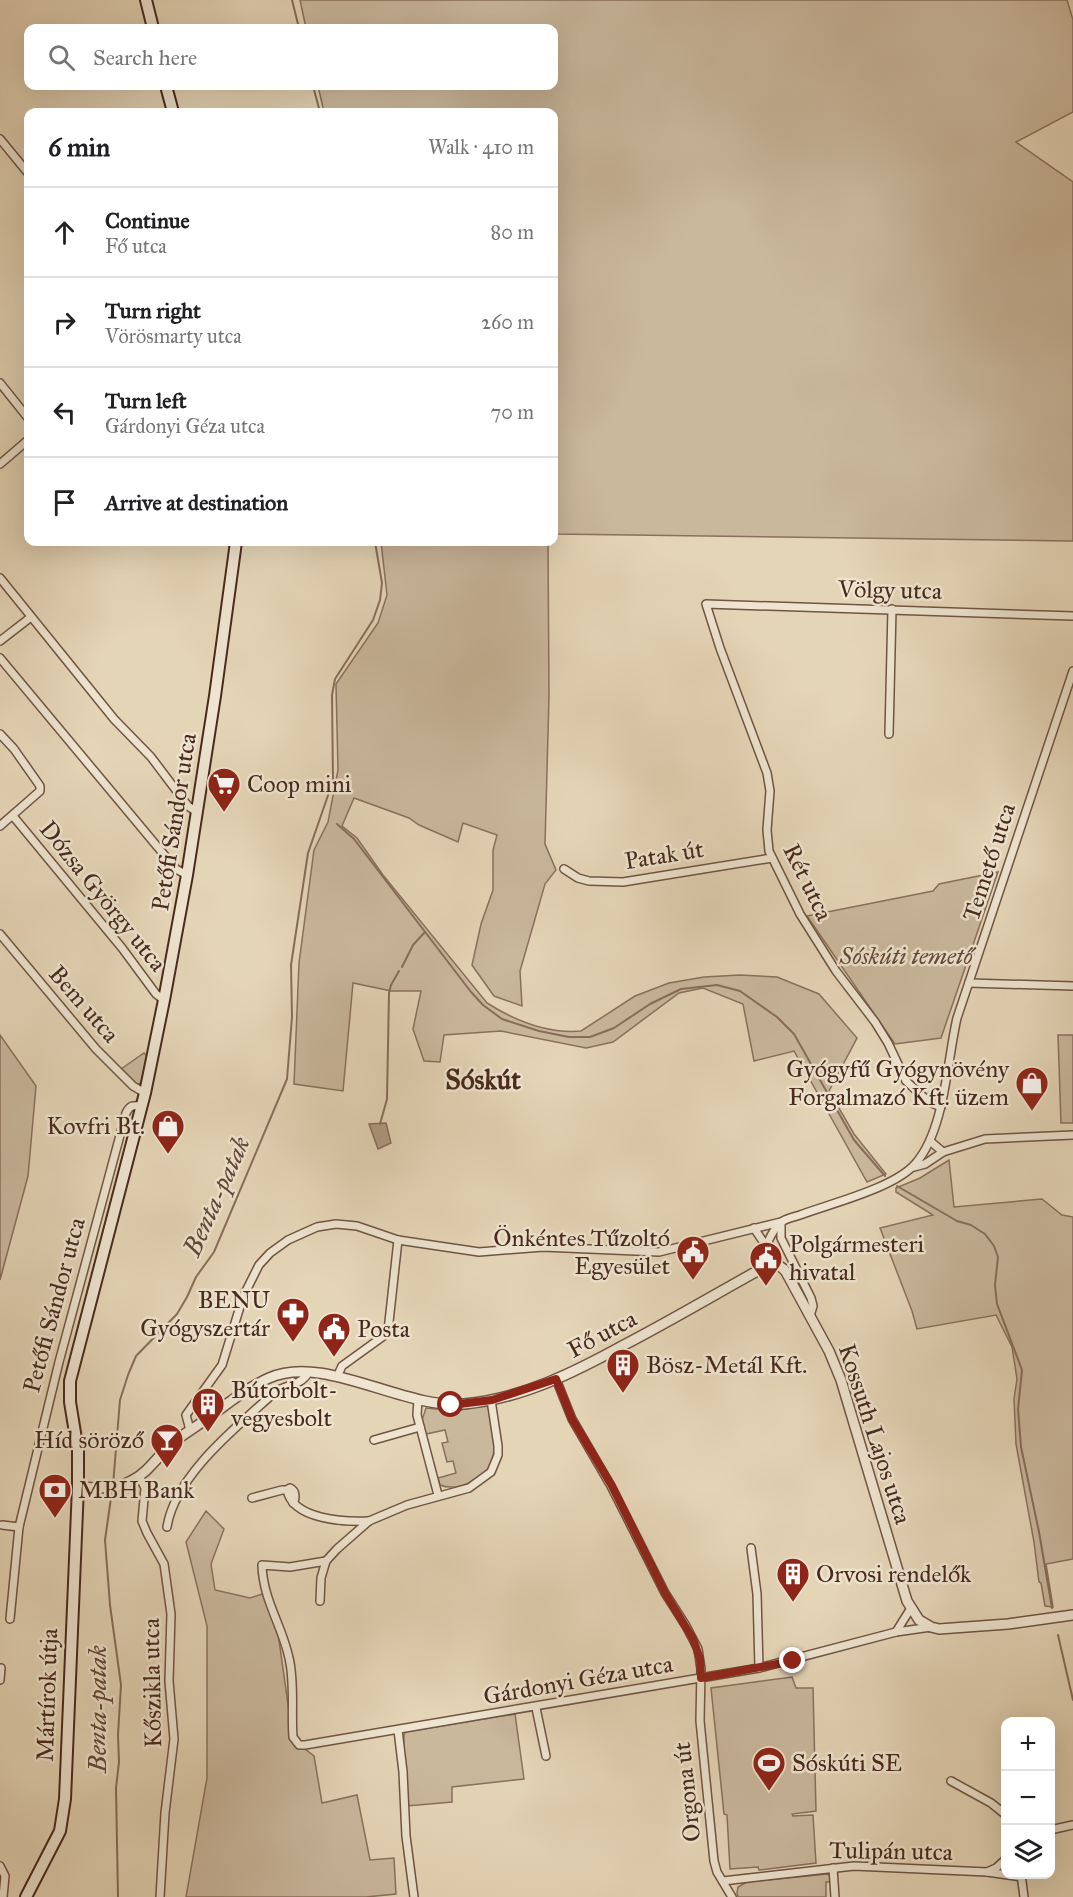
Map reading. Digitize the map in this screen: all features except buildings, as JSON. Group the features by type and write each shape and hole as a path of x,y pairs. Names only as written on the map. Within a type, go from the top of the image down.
{"main road":[{"path":"146,0 152,24"},
{"path":"167,90 171,108"},
{"name":"Petőfi Sándor utca","path":"78,1487 78,1451 70,1402 70,1381 145,1093 164,1000 197,812 235,546"},
{"name":"Mártírok útja","path":"26,1897 60,1831 65,1799 78,1487"}],"street":[{"path":"0,139 24,168"},
{"path":"0,383 24,413"},
{"path":"0,464 24,443"},
{"path":"0,578 114,719 151,757 188,806 197,812"},
{"name":"Völgy utca","path":"706,604 1073,616"},
{"name":"Rét utca","path":"706,604 767,773 770,791 767,841 772,858 800,914 836,971 884,1036 906,1081 929,1102 940,1107"},
{"path":"889,734 892,609"},
{"path":"0,641 32,617"},
{"path":"0,658 176,869 187,874"},
{"name":"Temető utca","path":"912,1167 930,1141 940,1107 950,1052 969,983 1073,670"},
{"path":"0,734 14,749 40,786 40,791 0,826"},
{"name":"Dózsa György utca","path":"13,816 115,939 156,994 164,1000"},
{"name":"Patak út","path":"564,869 578,878 589,881 623,882 772,858"},
{"name":"Bem utca","path":"0,934 96,1049 133,1086 145,1093"},
{"path":"969,983 1073,986"},
{"name":"Petőfi Sándor utca","path":"19,1527 59,1362 126,1113 133,1105 141,1106"},
{"path":"190,1430 186,1415 222,1365 243,1297 264,1259 288,1240 326,1225 357,1226 398,1240 479,1252 543,1247 659,1252 781,1222 888,1183 912,1167 925,1164 943,1152 992,1138 1073,1135"},
{"path":"930,1141 943,1152"},
{"path":"759,1270 766,1246 781,1222"},
{"path":"781,1222 781,1238 811,1298 813,1306 810,1316"},
{"path":"754,1228 766,1246"},
{"path":"337,1377 342,1366 388,1331 398,1240"},
{"name":"Kossuth Lajos utca","path":"759,1270 775,1265 783,1269 829,1351 841,1380 887,1529 903,1591 911,1608"},
{"name":"Fő utca","path":"135,1479 171,1444 250,1388 269,1378 290,1372 337,1377 418,1400 451,1405 492,1400 556,1379 649,1332 759,1270"},
{"path":"167,1527 170,1513 185,1486 212,1450 275,1392 300,1383 308,1373"},
{"name":"Orgona út","path":"556,1379 572,1419 612,1486 665,1593 693,1639 700,1659 700,1721 714,1860 717,1872 732,1897"},
{"path":"418,1400 416,1410 438,1495"},
{"path":"321,1601 321,1578 326,1562 369,1521 383,1513 468,1488 491,1472 498,1455 492,1400"},
{"path":"375,1440 420,1427"},
{"path":"78,1487 120,1486 135,1479"},
{"name":"Kőszikla utca","path":"135,1479 145,1488 142,1521 164,1564 172,1622 169,1681 174,1739 165,1813 160,1897"},
{"path":"252,1498 287,1490 293,1503 317,1516 369,1521"},
{"path":"351,1521 355,1532"},
{"path":"2,1525 19,1527 10,1618"},
{"path":"751,1548 757,1594 759,1668"},
{"name":"Gárdonyi Géza utca","path":"326,1562 290,1567 262,1565 265,1592 278,1622 289,1659 293,1737 299,1745 536,1708 759,1668 896,1632 931,1628"},
{"path":"896,1632 911,1608 919,1620 931,1628 968,1628 1048,1620 1073,1615"},
{"path":"0,1680 1,1668"},
{"path":"536,1708 546,1756"},
{"path":"398,1730 403,1772 406,1836 414,1897"},
{"path":"951,1780 991,1803 1001,1812"},
{"path":"1055,1829 1073,1824"},
{"name":"Tulipán utca","path":"987,1872 1001,1862"},
{"path":"0,1866 5,1876 3,1897"},
{"name":"Tulipán utca","path":"723,1881 854,1866 1001,1874"},
{"path":"833,1868 835,1897"},
{"path":"1021,1879 1024,1897"}],"green space":[{"path":"300,0 1067,0 1073,20 1073,112 1016,142 1073,182 1073,541 558,534 558,108 323,108 319,90 558,90 558,24 305,24"},
{"path":"381,546 548,546 549,697 545,844 556,870 545,884 520,971 522,1006 494,996 472,965 481,924 493,890 493,850 497,835 463,823 458,842 419,825 409,818 354,798 342,826 357,838 383,875 487,1003 508,1015 544,1028 581,1031 635,996 669,983 704,977 740,975 777,977 819,994 857,1038 829,1091 854,1134 886,1174 867,1182 794,1051 754,1061 743,1004 703,988 679,993 613,1042 586,1048 501,1031 444,1035 440,1062 424,1061 413,1029 421,991 391,991 353,983 343,1091 294,1084 299,963 314,850 328,822 338,770 336,684 378,623 387,595"},
{"name":"Sóskúti temető","path":"998,872 941,1038 895,1044 807,916 933,891 939,884"},
{"path":"0,1035 36,1086 28,1176 0,1280"},
{"path":"1058,1035 1073,1035 1073,1123 1061,1123"},
{"path":"144,1053 148,1057 141,1083 136,1085 121,1069"},
{"path":"949,1160 954,1207 1042,1199 1062,1215 1073,1217 1073,1559 1046,1564 1053,1607 1045,1606 1039,1582 1016,1444 1014,1399 1017,1379 1012,1347 996,1315 917,1329 880,1228 933,1215 896,1192 896,1188 920,1178"},
{"path":"487,1405 491,1416 494,1441 493,1456 489,1467 477,1478 462,1485 447,1487 440,1485 438,1478 456,1473 453,1461 447,1462 442,1443 448,1442 445,1430 426,1434 422,1420 426,1408 455,1411"},
{"path":"206,1511 224,1529 211,1564 215,1590 250,1598 262,1594 277,1626 293,1740 314,1756 322,1803 357,1795 370,1860 394,1858 396,1894 366,1897 186,1897 207,1778 207,1626 186,1542"},
{"name":"Sóskúti SE","path":"792,1677 796,1688 813,1688 816,1811 792,1814 793,1816 813,1815 816,1863 759,1870 758,1867 730,1869 727,1815 724,1814 711,1688"},
{"path":"515,1714 524,1779 452,1787 452,1802 407,1806 405,1732"},
{"path":"827,1874 831,1876 832,1882 826,1882 826,1897 738,1897 737,1893 738,1887 747,1882"}],"shaded area":[{"path":"386,1123 391,1143 378,1149 369,1124"}],"waterway":[{"name":"Benta-patak","path":"292,0 298,24"},
{"name":"Benta-patak","path":"314,90 319,108"},
{"name":"Benta-patak","path":"113,1485 120,1400 136,1356 177,1314 196,1277 214,1252 287,1079 292,1017 291,965 308,853 333,781 332,695 335,679 373,620 380,600 382,583 376,546"},
{"path":"337,824 354,839 471,992 483,1005 502,1019 539,1031 569,1037 590,1037 614,1028 650,1004 681,989 717,985 740,991 777,1017 794,1034 854,1140 885,1176"},
{"path":"402,967 413,945 425,932"},
{"path":"380,1124 387,1099 389,993 399,971"},
{"path":"897,1186 957,1221 971,1225 985,1234 994,1246 998,1257 995,1285 997,1304 1022,1370 1018,1409 1021,1447 1052,1608"},
{"name":"Benta-patak","path":"112,1491 105,1540 110,1605 121,1685 116,1788 118,1897"},
{"path":"1058,1635 1073,1700"}],"place":[{"name":"Coop mini","path":"224,813"},
{"name":"Gyógyfű Gyógynövény Forgalmazó Kft. üzem","path":"1032,1112"},
{"name":"Kovfri Bt.","path":"168,1155"},
{"name":"Önkéntes Tűzoltó Egyesület","path":"693,1281"},
{"name":"Polgármesteri hivatal","path":"766,1287"},
{"name":"BENU Gyógyszertár","path":"293,1343"},
{"name":"Posta","path":"334,1358"},
{"name":"Bösz-Metál Kft.","path":"623,1394"},
{"name":"Bútorbolt- vegyesbolt","path":"208,1433"},
{"name":"Híd söröző","path":"167,1469"},
{"name":"MBH Bank","path":"55,1519"},
{"name":"Orvosi rendelők","path":"793,1603"},
{"name":"Sóskúti SE","path":"769,1792"}],"district":[{"name":"Sóskút","path":"483,1079"}],"route":[{"path":"451,1405 492,1400 556,1379 572,1419 612,1486 665,1593 698,1649 701,1678 793,1661"}]}
